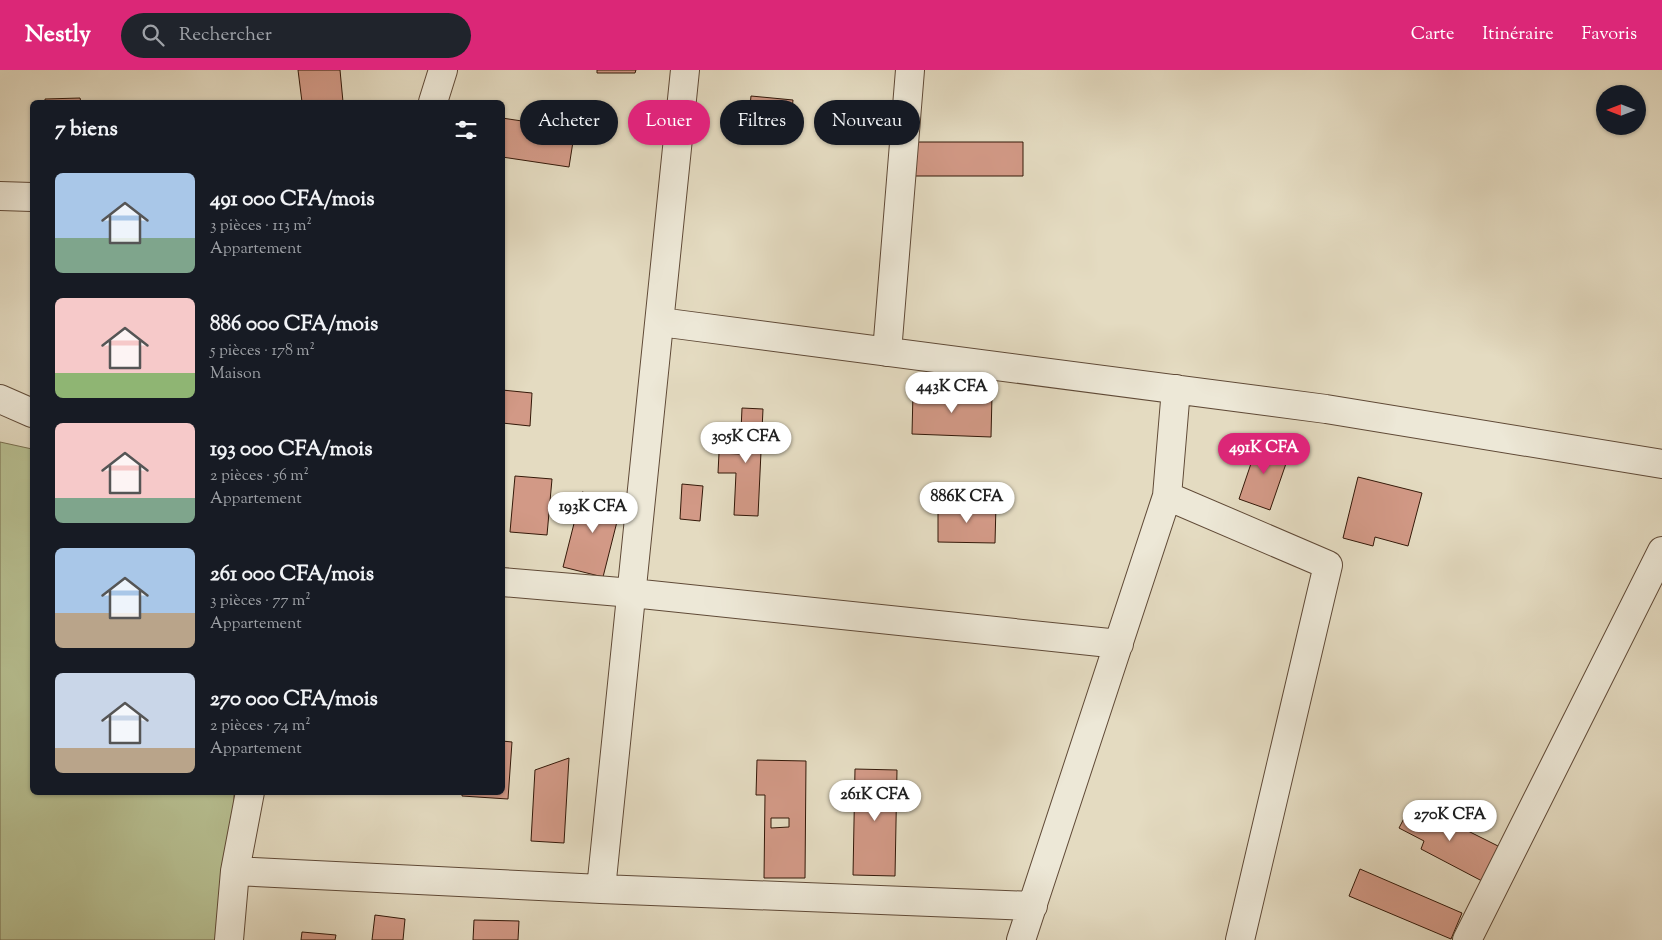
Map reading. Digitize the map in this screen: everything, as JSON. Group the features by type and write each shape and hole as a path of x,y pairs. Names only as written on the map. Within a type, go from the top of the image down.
{"street":[{"path":"434,100 443,70"},
{"path":"601,889 685,70"},
{"path":"888,352 910,70"},
{"path":"0,196 30,197"},
{"path":"660,322 1326,409 1662,464"},
{"path":"1021,940 1167,496 1176,389"},
{"path":"0,399 30,412"},
{"path":"1167,496 1328,565 1240,940"},
{"path":"1467,940 1662,551"},
{"path":"505,582 632,593 1118,644"},
{"path":"229,940 236,871 249,795"},
{"path":"236,871 601,889 1033,906"}],"green space":[{"path":"0,442 30,449 30,795 234,795 230,940 0,940"}],"building":[{"path":"298,70 340,70 343,100 302,100"},
{"path":"597,70 636,70 635,73 597,73"},
{"path":"751,96 793,100 751,100"},
{"path":"80,98 80,100 45,100"},
{"path":"505,118 520,121 520,145 572,145 569,167 505,157"},
{"path":"920,142 1023,142 1023,176 914,176 914,145 920,145"},
{"path":"505,390 532,393 530,426 505,423"},
{"path":"913,392 992,395 991,437 912,434"},
{"path":"742,408 763,409 758,516 734,515 736,473 718,473 719,453 740,454"},
{"path":"1259,440 1290,452 1270,510 1239,499"},
{"path":"515,476 552,479 547,535 510,532"},
{"path":"1358,477 1422,493 1408,546 1375,537 1373,546 1343,538"},
{"path":"682,484 703,486 700,521 680,519"},
{"path":"582,492 622,502 603,577 563,567"},
{"path":"938,505 996,505 995,543 938,542"},
{"path":"505,741 512,742 508,799 462,796 505,795"},
{"path":"569,758 564,843 531,841 535,770"},
{"path":"757,760 806,761 805,878 764,878 765,795 756,795","holes":["771,818 789,818 789,827 771,828"]},
{"path":"855,769 897,770 895,876 853,875"},
{"path":"1412,803 1500,847 1482,881 1421,849 1424,841 1399,828"},
{"path":"1360,869 1462,913 1451,939 1349,896"},
{"path":"375,915 405,919 403,940 372,940"},
{"path":"474,920 519,921 518,940 473,940"},
{"path":"302,932 336,935 335,940 301,940"}]}
